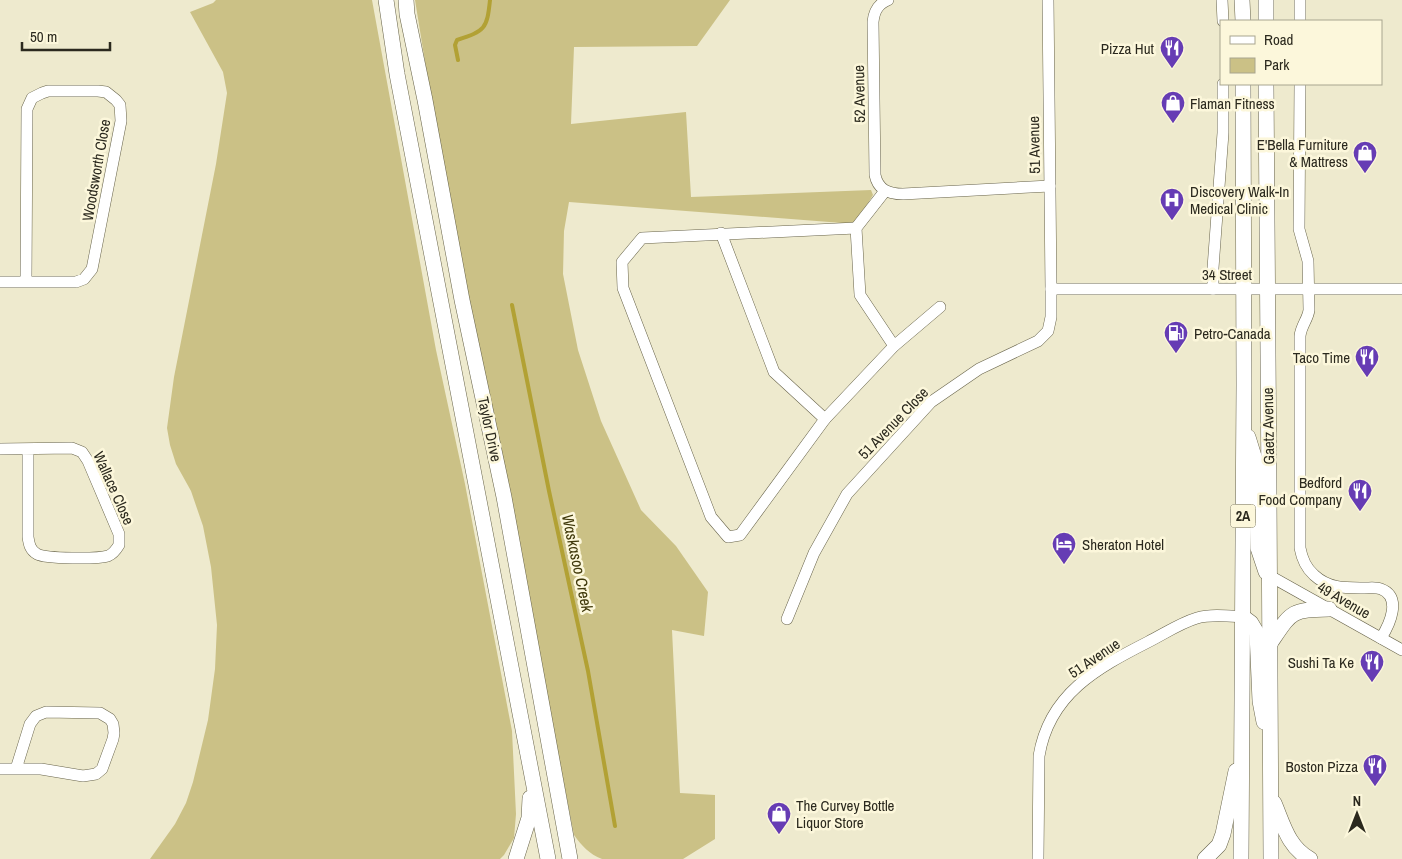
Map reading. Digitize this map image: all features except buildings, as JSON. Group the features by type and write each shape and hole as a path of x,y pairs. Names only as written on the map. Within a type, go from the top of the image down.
{"main road":[{"name":"Taylor Drive","path":"386,0 397,74 548,859"},
{"name":"Taylor Drive","path":"406,0 407,14 427,110 462,300 506,506 546,718 562,821 570,859"},
{"path":"1242,0 1243,20"},
{"path":"1266,0 1266,20"},
{"name":"Gaetz Avenue","path":"1242,859 1243,85"},
{"name":"Gaetz Avenue","path":"1266,85 1271,859"},
{"path":"1244,423 1256,464 1258,548 1265,571 1270,576"},
{"path":"1271,642 1285,621 1295,612 1305,609 1329,609"},
{"path":"1243,617 1251,623 1257,633 1260,701 1264,726 1271,736"},
{"path":"1204,859 1219,845 1224,834 1227,812 1243,743"},
{"path":"516,859 529,818 531,776"},
{"path":"1271,795 1286,834 1292,844 1304,856 1310,859"},
{"path":"562,821 576,854 582,859"}],"street":[{"name":"52 Avenue","path":"885,191 878,183 875,175 873,22 876,9 888,0"},
{"name":"51 Avenue","path":"1048,0 1051,289"},
{"path":"1222,0 1223,20"},
{"path":"1300,0 1300,20"},
{"path":"1213,289 1223,133 1223,85"},
{"path":"1300,85 1299,229 1307,257 1309,314 1301,328 1300,336 1300,542 1302,556 1308,569 1325,584 1335,588 1381,589 1390,596 1394,604 1394,613 1381,638"},
{"name":"Woodsworth Close","path":"0,282 26,282 80,281 92,269 121,121 120,105 106,92 48,91 37,94 28,104 26,282"},
{"path":"894,346 860,295 856,228 885,191 903,194 1050,186"},
{"path":"856,228 642,238 622,262 623,288 626,297 711,517 728,537 740,535 825,419 894,346 940,307"},
{"path":"721,233 774,372 825,419"},
{"name":"34 Street","path":"1051,289 1402,289"},
{"name":"51 Avenue Close","path":"787,619 814,553 847,494 931,402 979,369 1038,340 1048,331 1051,317 1051,289"},
{"name":"Wallace Close","path":"0,449 72,448 82,452 119,534 119,545 112,554 101,557 49,557 42,556 33,551 28,537 28,449"},
{"name":"49 Avenue","path":"1270,576 1402,650"},
{"name":"51 Avenue","path":"1038,859 1039,756 1049,721 1063,700 1091,675 1139,646 1188,621 1206,616 1243,617"},
{"path":"0,769 16,769 41,769 83,776 96,774 102,770 114,739 113,724 110,719 100,713 46,712 36,716 30,724 16,769"}],"green space":[{"path":"216,0 372,0 436,350 465,484 512,731 516,814 514,838 500,859 150,859 175,824 186,803 208,720 215,669 217,625 211,567 203,526 191,491 176,464 167,428 174,377 216,164 227,93 223,72 190,12"},
{"path":"415,0 730,0 697,46 574,47 571,124 686,112 691,197 871,190 873,195 855,224 569,202 564,231 563,274 578,350 601,421 641,510 676,546 708,592 704,636 672,630 680,793 715,795 715,839 683,859 602,859 586,849 574,835 433,111"}],"waterway":[{"name":"Waskasoo Creek","path":"458,60 455,45 457,40 474,34 483,28 488,17 490,0"},
{"name":"Waskasoo Creek","path":"512,305 549,491 588,671 615,826"}],"place":[{"name":"Pizza Hut","path":"1172,69"},
{"name":"Flaman Fitness","path":"1173,124"},
{"name":"E'Bella Furniture & Mattress","path":"1365,174"},
{"name":"Discovery Walk-In Medical Clinic","path":"1172,221"},
{"name":"Petro-Canada","path":"1176,354"},
{"name":"Taco Time","path":"1367,378"},
{"name":"Bedford Food Company","path":"1360,512"},
{"name":"Sheraton Hotel","path":"1064,565"},
{"name":"Sushi Ta Ke","path":"1372,683"},
{"name":"Boston Pizza","path":"1375,787"},
{"name":"The Curvey Bottle Liquor Store","path":"779,835"}]}
